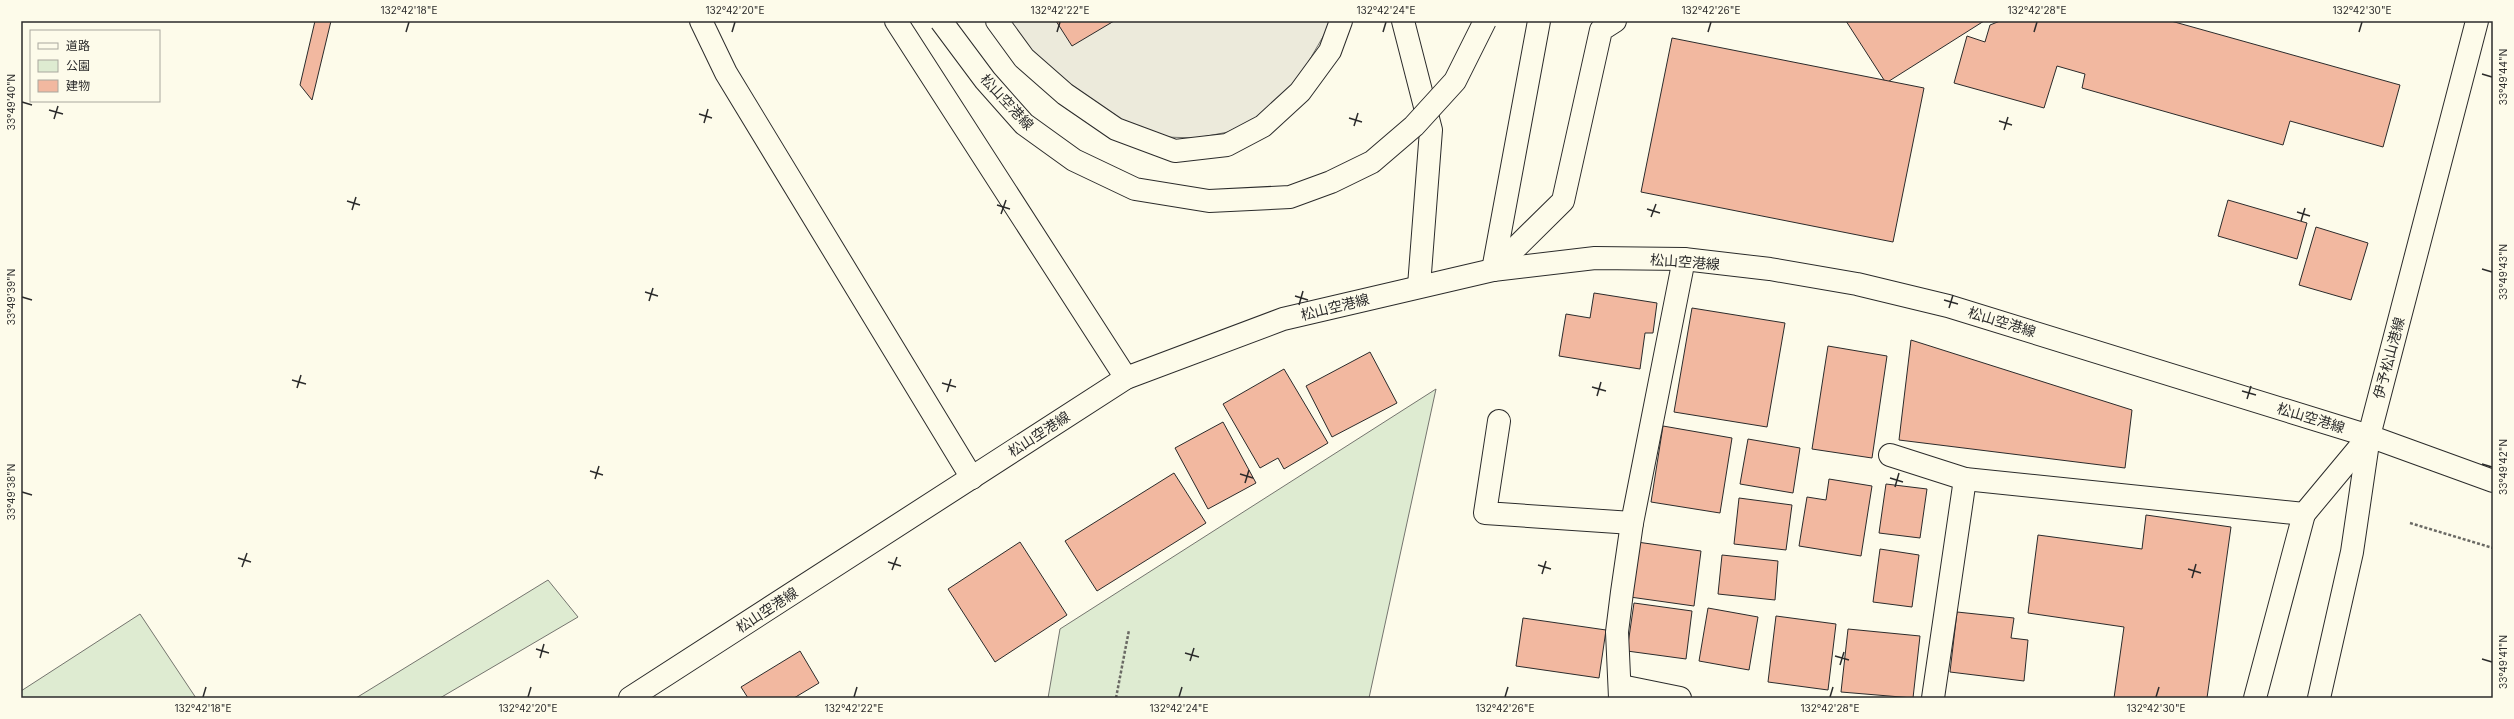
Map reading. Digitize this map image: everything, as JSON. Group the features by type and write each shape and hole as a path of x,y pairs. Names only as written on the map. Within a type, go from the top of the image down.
{"main road":[{"path":"701,21 726,73 972,478"},
{"path":"896,21 1126,378"},
{"name":"松山空港線","path":"941,21 985,80 1024,124 1074,160 1135,189 1209,201 1290,196 1331,182 1372,162 1414,126 1455,80 1485,21"},
{"path":"997,21 1024,58 1065,94 1116,129 1175,151 1227,145 1263,126 1300,92 1330,51 1341,21"},
{"path":"1403,21 1431,130 1419,286"},
{"path":"1493,270 1539,21"},
{"path":"1493,270 1563,201 1601,30 1615,21"},
{"name":"伊予松山港線","path":"2319,698 2352,552 2368,436 2477,21"},
{"name":"松山空港線","path":"630,698 1126,378 1283,320 1419,286 1493,270 1595,258 1684,259 1770,269 1857,284 1948,306 2368,436 2493,481"},
{"path":"1680,698 1620,692 1617,632 1632,523 1684,259"},
{"path":"1500,421 1485,513 1632,523"},
{"path":"2255,698 2304,514 2368,436"},
{"path":"1890,455 1965,480 2304,514"},
{"path":"1933,698 1965,480"}],"path":[{"path":"2410,523 2493,548"},
{"path":"1116,698 1129,630"}],"green space":[{"path":"1436,389 1369,698 1048,698 1060,629"},
{"path":"548,580 578,617 440,698 356,698"},
{"path":"140,614 196,698 21,698 21,691"}],"shaded area":[{"path":"1008,21 1330,21 1328,28 1306,66 1285,93 1253,120 1228,132 1197,138 1165,137 1131,128 1035,60"}],"building":[{"path":"315,21 331,21 312,100 300,85"},
{"path":"1056,21 1114,21 1072,46"},
{"path":"1846,21 1984,21 1886,83"},
{"path":"2000,21 2171,21 2400,85 2383,147 2290,121 2283,145 2082,88 2085,74 2057,66 2044,108 1954,83 1967,36 1985,42 1990,25"},
{"path":"1672,38 1924,88 1893,242 1641,192"},
{"path":"2228,200 2307,223 2297,259 2218,236"},
{"path":"2316,227 2368,243 2351,300 2299,285"},
{"path":"1594,293 1657,303 1653,333 1645,333 1640,369 1559,356 1566,314 1590,318"},
{"path":"1692,308 1785,323 1767,427 1674,412"},
{"path":"1911,340 2132,410 2125,468 1899,440"},
{"path":"1828,346 1887,356 1872,458 1812,449"},
{"path":"1370,352 1397,403 1332,437 1306,386"},
{"path":"1284,369 1328,443 1284,469 1278,458 1260,468 1223,404"},
{"path":"1223,422 1256,483 1208,509 1175,448"},
{"path":"1663,426 1732,438 1720,513 1651,502"},
{"path":"1748,439 1800,448 1793,493 1740,484"},
{"path":"1174,473 1206,523 1097,591 1065,541"},
{"path":"1829,479 1872,486 1861,556 1799,546 1807,497 1826,500"},
{"path":"1886,484 1927,489 1920,538 1879,533"},
{"path":"1739,498 1792,505 1786,550 1734,544"},
{"path":"2146,515 2231,527 2207,698 2114,698 2124,627 2028,613 2038,535 2142,549"},
{"path":"1020,542 1067,615 995,662 948,589"},
{"path":"1637,542 1701,551 1694,606 1630,597"},
{"path":"1880,549 1919,555 1912,607 1873,602"},
{"path":"1722,555 1778,561 1775,600 1718,594"},
{"path":"1634,603 1692,611 1686,659 1627,651"},
{"path":"1708,608 1758,617 1749,670 1699,661"},
{"path":"1957,612 2014,618 2011,638 2028,640 2024,681 1950,672"},
{"path":"1776,616 1836,624 1828,690 1768,682"},
{"path":"1523,618 1606,630 1599,678 1516,666"},
{"path":"1848,629 1920,636 1913,698 1841,692"},
{"path":"800,651 819,683 794,698 748,698 741,687"}]}
